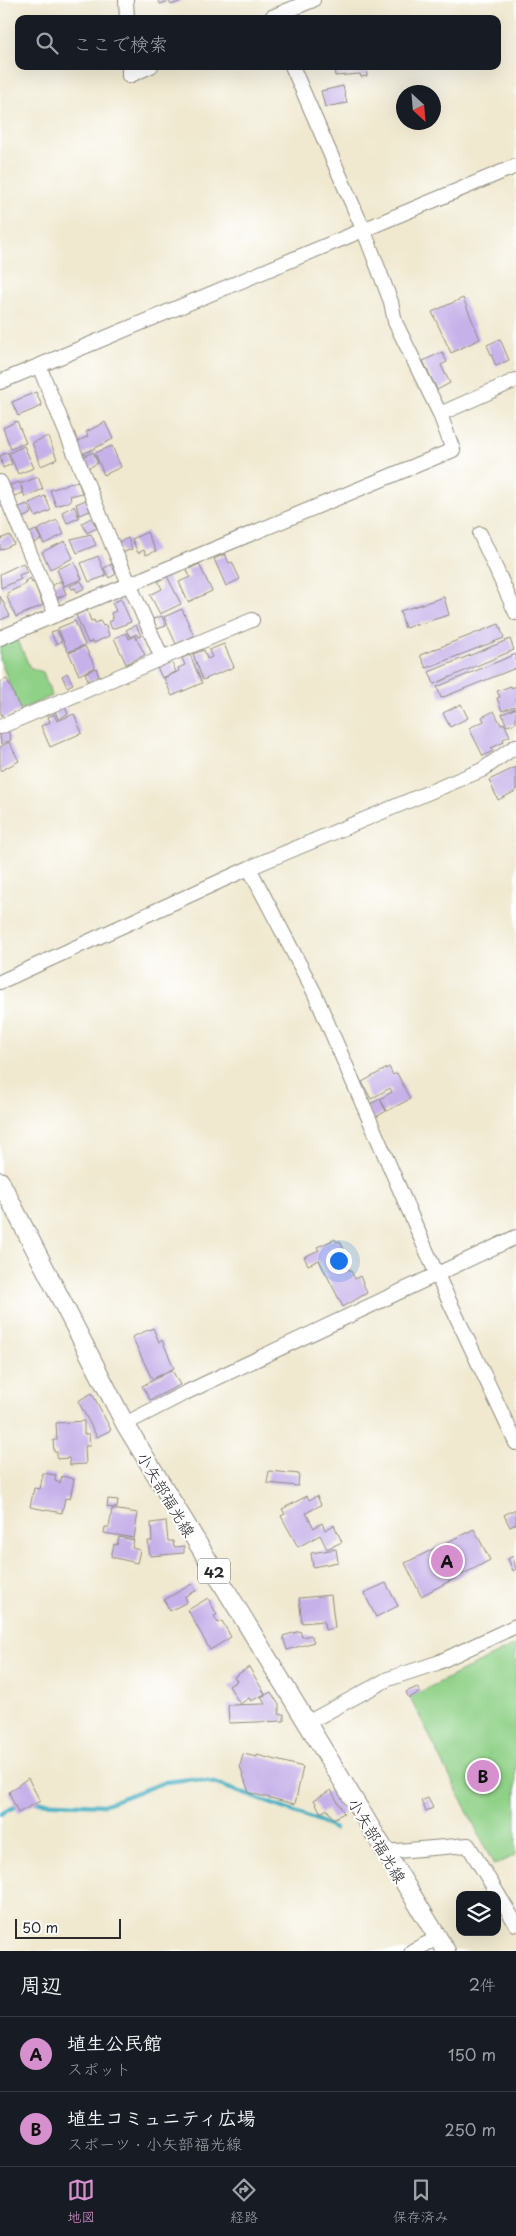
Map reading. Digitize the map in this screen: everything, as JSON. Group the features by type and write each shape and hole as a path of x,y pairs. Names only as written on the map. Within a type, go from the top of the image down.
{"main road":[{"name":"小矢部福光線","path":"0,1180 125,1424 442,1945"}],"street":[{"path":"126,0 127,15"},
{"path":"277,15 312,0"},
{"path":"129,70 129,76 143,70"},
{"path":"0,638 453,450 440,414 395,322 391,302 364,231 294,70"},
{"path":"0,382 516,166"},
{"path":"39,366 129,585 162,658"},
{"path":"440,414 516,380"},
{"path":"0,482 56,615"},
{"path":"480,534 516,613"},
{"path":"0,727 252,620"},
{"path":"0,982 249,868 482,770 516,746"},
{"path":"249,868 314,992 437,1275 516,1443"},
{"path":"125,1424 185,1393 516,1237"},
{"path":"307,1723 388,1679 437,1663 516,1626"},
{"path":"385,1852 468,1845 516,1924"},
{"path":"412,1951 442,1945"}],"green space":[{"path":"17,638 30,668 43,672 52,696 20,710 0,660 0,644"},
{"path":"516,1644 516,1855 494,1865 410,1697"}],"building":[{"path":"158,0 185,0 171,5 169,1 160,4"},
{"path":"334,70 366,70 367,76 361,77 360,74 335,76"},
{"path":"343,86 347,103 325,107 321,91"},
{"path":"463,298 480,339 451,353 432,312"},
{"path":"500,339 509,360 496,366 487,345"},
{"path":"442,352 447,362 441,365 450,383 437,390 423,361"},
{"path":"36,392 42,406 18,416 12,402"},
{"path":"17,421 26,443 11,449 3,428"},
{"path":"105,422 113,439 83,454 77,442 88,436 86,432"},
{"path":"48,436 57,459 41,466 32,443"},
{"path":"24,446 34,468 18,474 9,453"},
{"path":"112,446 121,467 104,475 95,453"},
{"path":"7,452 12,464 3,468 0,456"},
{"path":"93,452 98,463 88,468 82,457"},
{"path":"38,477 43,489 25,497 21,486 23,493 14,496 10,485 19,482 20,484"},
{"path":"78,481 82,493 70,496 71,501 56,506 50,490"},
{"path":"45,496 51,510 36,517 29,503"},
{"path":"86,500 90,511 79,515 76,504"},
{"path":"27,504 32,513 22,518 17,508"},
{"path":"74,506 79,518 67,523 62,512"},
{"path":"91,518 97,528 87,533 82,523"},
{"path":"57,520 64,534 44,544 37,530"},
{"path":"36,530 41,539 32,544 27,534"},
{"path":"147,532 156,551 146,555 144,550 138,553 132,539"},
{"path":"91,534 96,545 77,553 71,539"},
{"path":"10,535 14,544 0,550 0,539"},
{"path":"128,538 132,549 122,553 117,543"},
{"path":"65,541 73,558 50,569 42,552"},
{"path":"225,554 229,563 232,562 240,579 226,586 214,559"},
{"path":"98,556 106,576 89,582 81,563"},
{"path":"74,562 82,579 64,586 57,569"},
{"path":"23,563 27,572 19,575 21,579 1,588 0,574"},
{"path":"112,564 116,574 109,578 104,568"},
{"path":"199,564 212,591 188,602 179,582 190,577 187,570"},
{"path":"167,576 181,604 160,614 150,595 162,589 158,581"},
{"path":"30,578 32,583 34,582 43,605 16,617 7,593 26,584 25,581"},
{"path":"61,581 66,594 55,599 51,586"},
{"path":"81,581 85,588 77,592 75,588 72,589 70,586"},
{"path":"0,596 10,616 0,620"},
{"path":"444,597 449,615 405,628 400,611"},
{"path":"121,599 131,622 112,629 109,622 113,620 111,613 116,611 112,603"},
{"path":"182,609 194,636 176,644 164,617"},
{"path":"87,610 91,621 94,620 95,623 100,621 103,626 106,625 109,636 94,643 93,641 88,643 76,615"},
{"path":"162,616 166,626 157,629 153,619"},
{"path":"75,621 85,645 68,652 58,628"},
{"path":"499,624 504,638 426,668 420,655"},
{"path":"136,625 141,636 138,637 136,634 130,637 126,630"},
{"path":"57,630 62,641 56,644 51,632"},
{"path":"126,633 129,639 135,636 145,655 126,664 114,638"},
{"path":"510,639 514,650 434,684 429,672"},
{"path":"224,644 234,667 203,680 193,654 204,650 207,659 212,657 209,650"},
{"path":"85,646 95,667 79,675 69,653"},
{"path":"516,654 516,668 441,698 437,687"},
{"path":"190,655 202,683 172,696 164,678 179,671 178,668 185,665 182,658"},
{"path":"171,661 176,672 162,678 157,667"},
{"path":"96,668 99,677 89,682 85,673"},
{"path":"67,673 73,684 67,687 62,676"},
{"path":"7,679 21,710 3,718 0,711 0,682"},
{"path":"511,686 512,688 516,686 516,706 502,711 497,698 500,697 497,691"},
{"path":"461,704 468,718 450,727 443,713"},
{"path":"65,707 68,714 58,719 55,711"},
{"path":"516,708 516,723 507,726 502,714"},
{"path":"494,711 501,725 504,723 510,736 503,739 504,742 491,748 493,751 483,756 469,728 484,721 482,717"},
{"path":"54,714 57,721 74,714 82,733 50,747 41,726 50,722 48,717"},
{"path":"8,731 11,740 1,744 0,734"},
{"path":"9,742 19,761 0,771 0,747"},
{"path":"516,767 516,791 498,800 489,780"},
{"path":"389,1067 393,1075 397,1073 410,1099 387,1111 380,1099 392,1092 390,1088 371,1099 362,1082"},
{"path":"380,1099 386,1111 373,1119 366,1106"},
{"path":"335,1239 337,1242 340,1241 348,1258 340,1262 345,1271 350,1269 355,1279 360,1276 367,1293 343,1307 319,1260 308,1265 304,1257 319,1250 317,1247"},
{"path":"153,1328 159,1342 162,1340 174,1368 152,1379 132,1337"},
{"path":"172,1370 180,1385 150,1400 142,1386"},
{"path":"92,1393 111,1430 97,1437 78,1401"},
{"path":"84,1421 84,1434 89,1434 90,1446 85,1446 86,1464 70,1465 69,1458 57,1459 53,1440 57,1440 56,1423"},
{"path":"269,1471 299,1474 298,1486 267,1483"},
{"path":"43,1473 56,1475 55,1481 60,1483 62,1476 74,1479 70,1499 65,1498 62,1513 30,1507 34,1488 40,1489"},
{"path":"307,1496 309,1500 317,1496 321,1505 306,1513 314,1528 322,1523 325,1530 334,1525 342,1542 327,1549 320,1535 298,1547 281,1516 285,1514 282,1509"},
{"path":"108,1499 118,1500 117,1508 107,1507"},
{"path":"112,1509 138,1513 134,1538 104,1533 105,1527 109,1527"},
{"path":"516,1509 516,1524 510,1527 504,1515"},
{"path":"166,1521 168,1541 173,1541 174,1547 184,1546 184,1553 150,1556 148,1541 152,1541 151,1523"},
{"path":"474,1529 490,1560 421,1596 405,1563"},
{"path":"119,1537 134,1540 132,1548 140,1550 137,1563 111,1557 114,1544 117,1545"},
{"path":"336,1549 338,1562 313,1567 311,1553"},
{"path":"513,1556 516,1569 513,1571 508,1559"},
{"path":"386,1583 398,1606 376,1617 364,1593"},
{"path":"192,1584 196,1591 185,1596 187,1602 170,1611 164,1600"},
{"path":"331,1595 335,1628 325,1630 324,1621 302,1623 299,1598"},
{"path":"208,1598 217,1615 214,1616 218,1623 222,1621 231,1637 210,1650 188,1610"},
{"path":"300,1631 302,1637 311,1635 314,1642 287,1650 283,1636"},
{"path":"249,1667 265,1694 251,1701 249,1698 240,1704 229,1686 237,1681 234,1677"},
{"path":"417,1687 420,1692 409,1698 406,1692"},
{"path":"271,1692 279,1705 279,1714 284,1714 284,1721 229,1723 228,1705 265,1704 261,1697"},
{"path":"243,1754 257,1757 257,1755 303,1767 295,1804 249,1793 240,1766"},
{"path":"28,1778 40,1801 18,1813 9,1792"},
{"path":"331,1790 344,1813 333,1819 327,1809 321,1813 314,1800"},
{"path":"428,1798 433,1808 426,1811 421,1801"}],"waterway":[{"path":"34,1802 103,1805 165,1782 192,1779 214,1783 317,1820 334,1829"},
{"path":"0,1814 19,1805"}],"place":[{"name":"埴生公民館","path":"447,1561"},
{"name":"埴生コミュニティ広場","path":"483,1776"}]}
